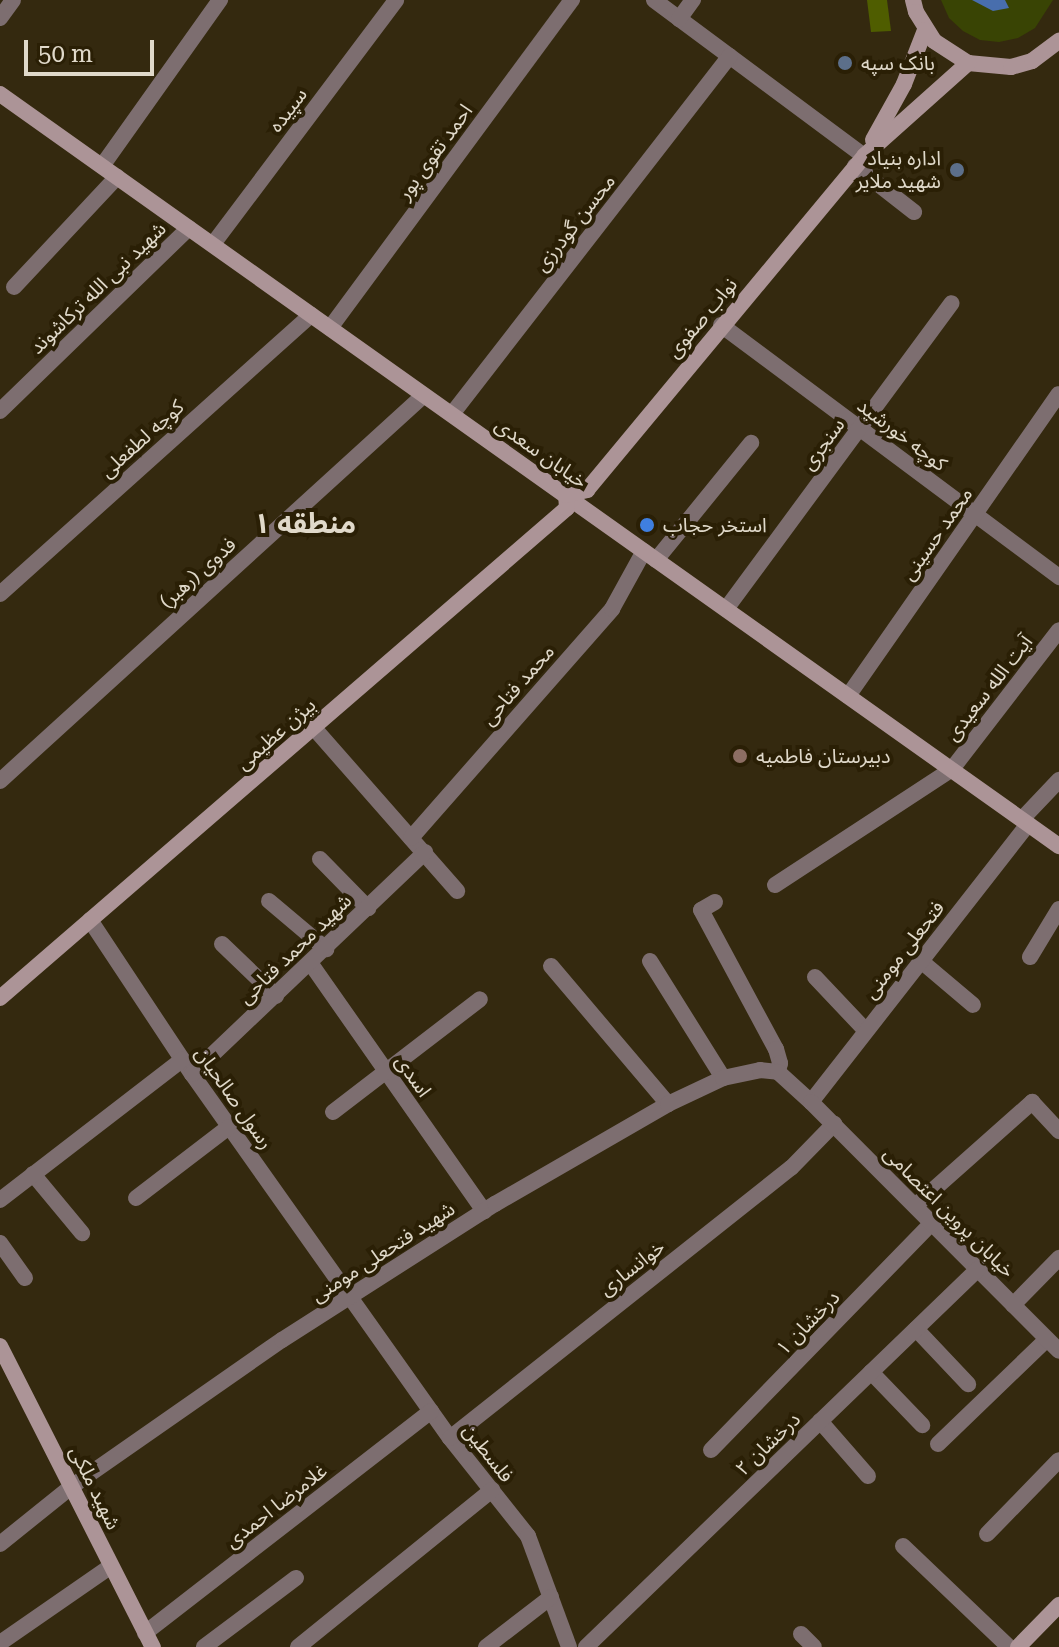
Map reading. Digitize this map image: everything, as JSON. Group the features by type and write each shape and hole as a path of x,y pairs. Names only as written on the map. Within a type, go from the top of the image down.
{"main road":[{"path":"913,0 925,30 944,50 968,63 989,68 1011,67 1056,48"},
{"path":"860,161 904,84 925,30"},
{"path":"860,161 968,63"},
{"name":"خیابان سعدی","path":"0,94 1059,846"},
{"name":"نواب صفوی","path":"566,495 587,490 860,161"},
{"name":"بیژن عظیمی","path":"0,998 567,508 566,495"},
{"name":"شهید ملکی","path":"1,1350 149,1640"},
{"path":"1018,1647 1059,1605"}],"street":[{"path":"0,18 13,0"},
{"path":"102,166 220,0"},
{"name":"سپیده","path":"213,244 396,0"},
{"name":"احمد تقوی پور","path":"330,328 572,0"},
{"path":"654,0 730,56 860,161 914,212"},
{"path":"679,19 693,0"},
{"name":"محسن گودرزی","path":"452,414 730,56"},
{"path":"14,287 117,177"},
{"name":"شهید نبی الله ترکاشوند","path":"0,411 189,228"},
{"name":"سنجری","path":"726,609 952,303"},
{"name":"کوچه لطفعلی","path":"0,594 311,315"},
{"name":"کوچه خورشید","path":"721,325 1059,577"},
{"name":"محمد حسینی","path":"848,696 1059,394"},
{"name":"فدوی (رهبر)","path":"0,781 424,395"},
{"name":"محمد فتاحی","path":"411,838 612,609 650,556 751,443"},
{"name":"آیت الله سعیدی","path":"775,885 952,769 1059,630"},
{"path":"314,728 457,891"},
{"name":"فتحعلی مومنی","path":"811,1102 1059,780"},
{"name":"شهید محمد فتاحی","path":"192,1074 311,964 425,852"},
{"path":"320,859 368,908"},
{"path":"269,901 326,949"},
{"path":"715,902 701,910 776,1049 780,1063 778,1072 811,1102"},
{"path":"1030,957 1059,909"},
{"name":"رسول صالحیان","path":"90,920 182,1060 350,1297"},
{"path":"222,944 276,996"},
{"path":"650,961 723,1078"},
{"path":"921,961 973,1005"},
{"name":"اسدی","path":"311,964 484,1211"},
{"path":"551,966 668,1104"},
{"path":"815,977 866,1031"},
{"path":"333,1112 480,999"},
{"path":"0,1200 182,1060"},
{"name":"شهید فتحعلی مومنی","path":"0,1544 71,1487 350,1297 484,1211 668,1104 723,1078 760,1070 778,1072"},
{"name":"خیابان پروین اعتصامی","path":"811,1102 1059,1351"},
{"path":"915,1206 1032,1102 1059,1131"},
{"name":"خوانساری","path":"450,1438 791,1168 834,1124"},
{"path":"136,1198 229,1127"},
{"path":"33,1174 82,1233"},
{"name":"درخشان ۱","path":"711,1450 932,1223"},
{"path":"0,1243 25,1278"},
{"path":"1013,1305 1059,1258"},
{"name":"درخشان ۲","path":"596,1644 978,1269"},
{"name":"فلسطین","path":"350,1297 450,1438 528,1536 569,1647"},
{"path":"916,1329 968,1384"},
{"path":"938,1444 1047,1339"},
{"path":"871,1372 922,1425"},
{"name":"غلامرضا احمدی","path":"149,1640 431,1411"},
{"path":"820,1421 868,1476"},
{"path":"987,1534 1059,1460"},
{"path":"298,1647 492,1490"},
{"path":"903,1546 1009,1647"},
{"path":"0,1643 111,1566"},
{"path":"204,1647 296,1578"},
{"path":"486,1647 551,1597"},
{"path":"801,1634 814,1647"}],"green space":[{"path":"867,0 887,0 891,31 871,32"},
{"path":"941,0 1053,0 1035,28 1018,38 999,42 980,40 963,31 949,18"}],"water":[{"path":"972,0 1005,0 1009,8 993,11"}],"place":[{"name":"بانک سپه","path":"845,63"},
{"name":"اداره بنیاد شهید ملایر","path":"957,170"},
{"name":"استخر حجاب","path":"647,525"},
{"name":"دبیرستان فاطمیه","path":"740,756"}],"district":[{"name":"منطقه ۱","path":"305,524"}]}
